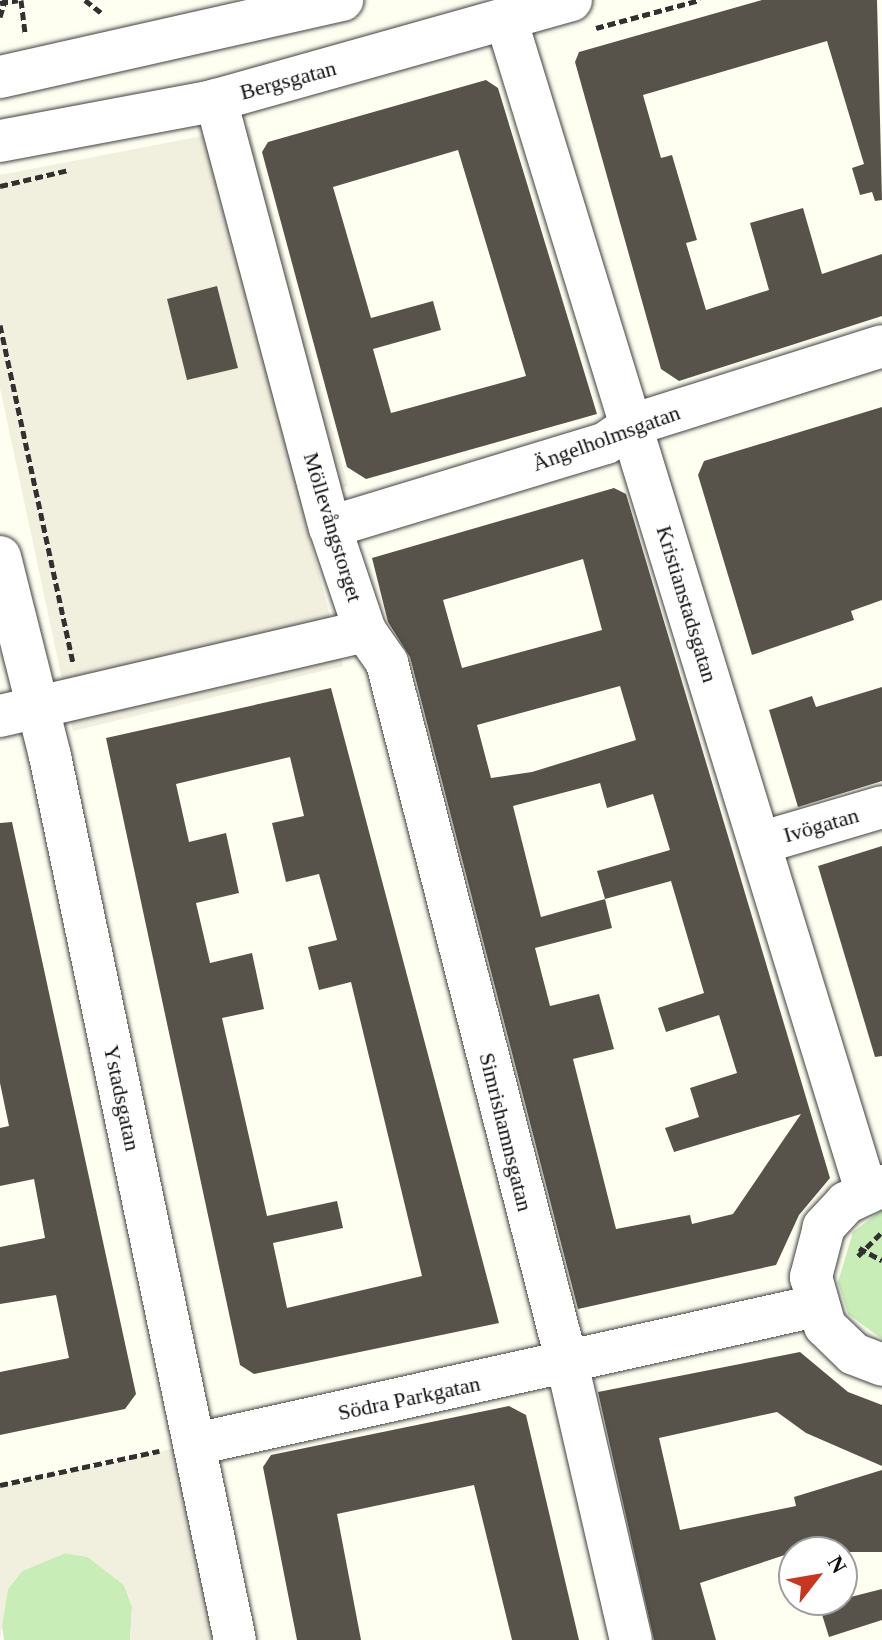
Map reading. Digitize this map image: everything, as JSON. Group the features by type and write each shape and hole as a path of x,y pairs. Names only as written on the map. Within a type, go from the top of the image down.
{"street":[{"path":"0,77 342,0"},
{"name":"Bergsgatan","path":"0,141 216,100 571,0"},
{"name":"Kristianstadsgatan","path":"506,19 760,843 874,1188"},
{"name":"Möllevångstorget","path":"20,712 365,631 330,527 216,100"},
{"name":"Ängelholmsgatan","path":"330,527 606,443 632,425 882,346"},
{"name":"Ystadsgatan","path":"0,557 20,712 196,1444 235,1640"},
{"name":"Simrishamnsgatan","path":"365,631 387,663 567,1363 631,1640"},
{"name":"Ivögatan","path":"760,843 882,807"},
{"path":"874,1188 846,1203 818,1239 811,1277 816,1306 842,1346 882,1365"},
{"name":"Södra Parkgatan","path":"196,1444 816,1306"}],"path":[{"path":"0,17 4,2 20,0 25,42"},
{"path":"85,0 113,23"},
{"path":"0,325 81,698"},
{"path":"855,1262 882,1232"},
{"path":"0,1485 196,1444"}],"green space":[{"path":"882,1210 882,1339 848,1314 838,1282 853,1232"},
{"path":"65,1553 88,1557 124,1585 132,1607 130,1640 4,1640 0,1611 8,1589 22,1571"}],"shaded area":[{"path":"249,127 348,486 300,501 343,666 73,731 0,388 0,175","holes":["217,286 238,367 188,380 167,299"]},
{"path":"196,1444 235,1640 130,1640 132,1607 124,1585 88,1557 65,1553 22,1571 8,1589 0,1640 0,1485"}],"building":[{"path":"762,0 877,0 882,200 875,201 872,192 860,195 852,168 864,164 827,41 643,95 661,158 672,155 697,240 686,243 706,310 769,290 750,223 803,208 822,274 882,254 882,316 679,381 661,369 575,62 579,52"},
{"path":"486,80 498,88 597,414 366,479 347,467 262,152 268,142","holes":["458,150 526,376 391,413 373,349 441,330 433,301 371,318 333,187"]},
{"path":"217,286 238,368 187,380 167,299"},
{"path":"882,407 882,600 851,611 854,620 752,655 698,475 704,461"},
{"path":"614,488 626,494 830,1178 799,1215 776,1265 578,1309 410,657 388,622 372,558","holes":["583,559 602,630 462,668 443,600","620,686 636,740 532,772 491,778 477,725","600,783 607,808 653,794 670,850 597,871 605,899 541,917 513,806","671,881 704,993 658,1008 666,1032 719,1015 737,1073 690,1088 699,1117 665,1128 674,1152 801,1114 733,1214 692,1224 690,1215 616,1229 573,1059 614,1049 599,994 550,1006 535,948 612,928 605,899"]},
{"path":"882,687 882,781 798,807 769,710 812,696 816,707"},
{"path":"331,688 499,1323 254,1374 240,1365 106,738","holes":["290,757 304,816 272,823 286,882 319,874 337,940 308,947 319,990 351,982 422,1276 287,1308 273,1243 343,1228 337,1201 267,1216 222,1018 264,1009 252,953 210,963 196,903 239,893 226,833 189,842 176,784"]},
{"path":"12,822 136,1394 125,1409 0,1435 0,1372 69,1358 56,1295 0,1304 0,1247 45,1238 34,1179 0,1186 0,1128 9,1126 0,1083 0,823"},
{"path":"882,846 882,1056 875,1057 818,866"},
{"path":"800,1352 848,1392 882,1405 882,1466 806,1433 777,1412 659,1438 680,1530 796,1506 794,1497 882,1470 882,1552 858,1552 858,1536 778,1536 778,1557 700,1583 716,1640 654,1640 598,1392"},
{"path":"509,1406 526,1415 579,1640 512,1640 474,1485 337,1514 361,1640 297,1640 263,1467 271,1455"},
{"path":"882,1589 882,1620 829,1637 822,1616 858,1616 858,1595"}]}
